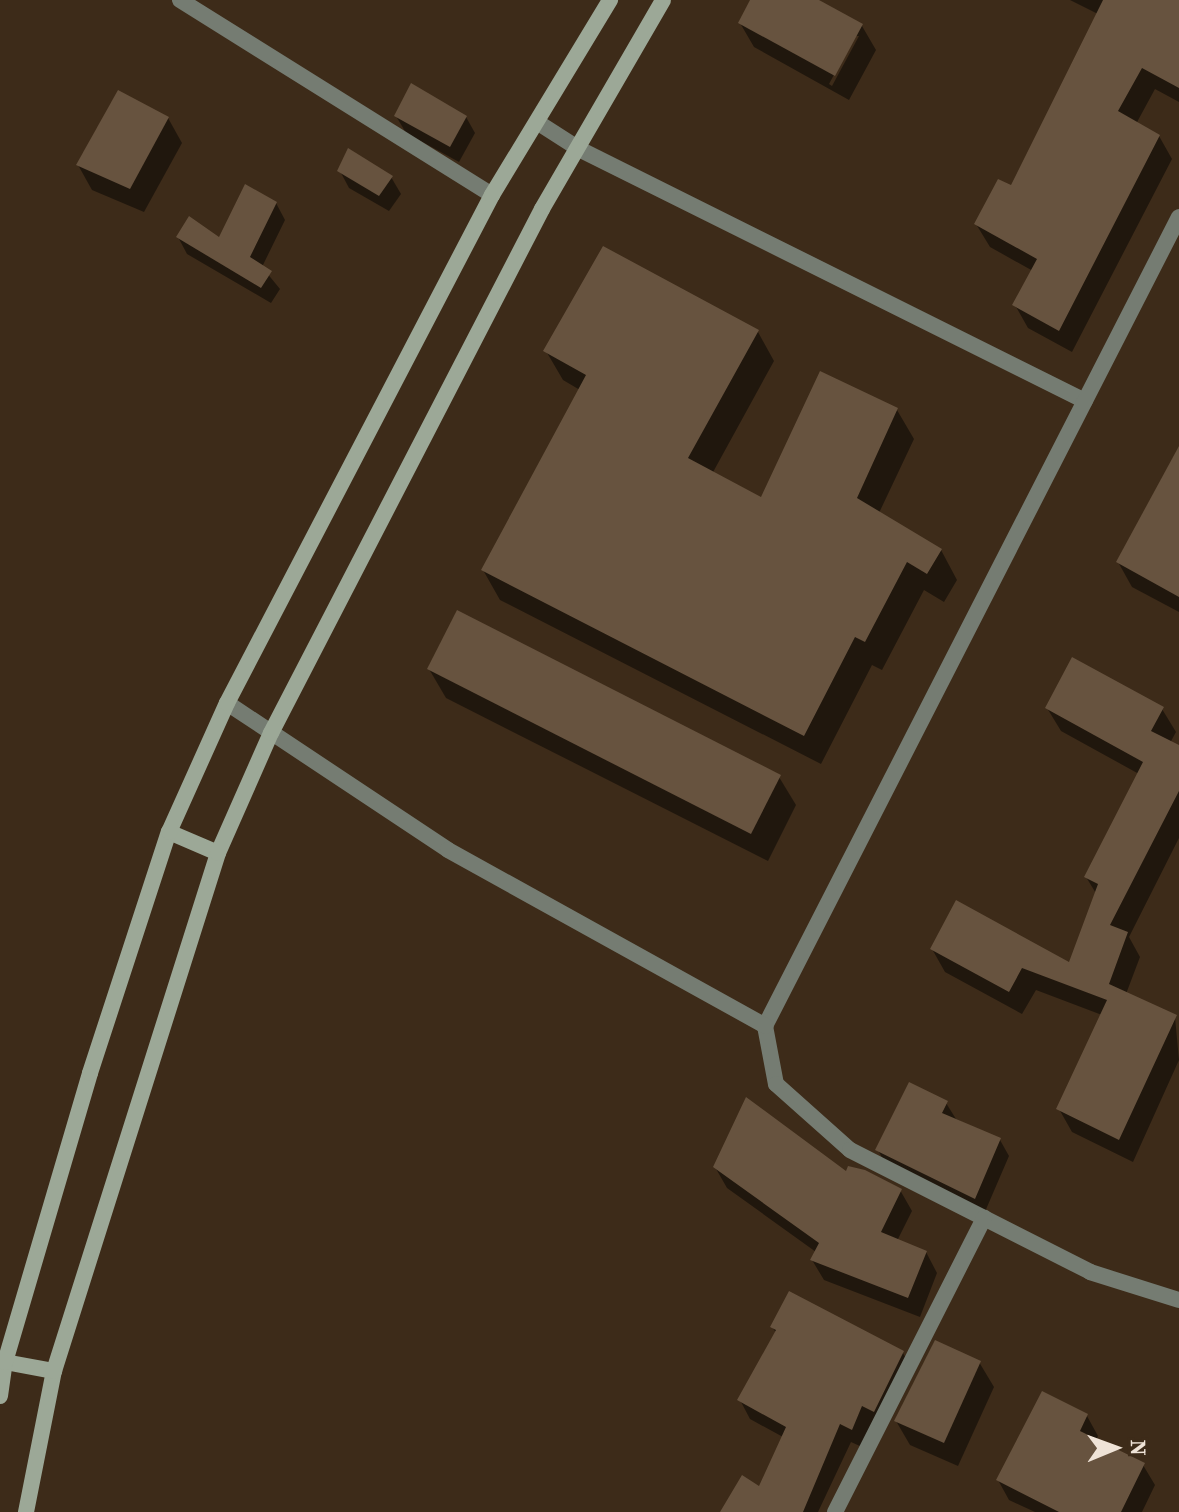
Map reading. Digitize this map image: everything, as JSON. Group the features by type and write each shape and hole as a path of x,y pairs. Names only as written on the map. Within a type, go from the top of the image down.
{"main road":[{"path":"0,1396 3,1362 169,832 227,703 492,195 610,0"},
{"path":"26,1512 54,1371 218,853 271,733 542,209 663,0"},
{"path":"169,832 218,853"},
{"path":"3,1362 54,1371"}],"street":[{"path":"180,0 492,195"},
{"path":"537,122 579,149 1085,401"},
{"path":"1179,217 765,1026 776,1084 850,1150 1090,1272 1179,1300"},
{"path":"227,703 448,850 765,1026"},
{"path":"835,1512 984,1218"}],"building":[{"path":"750,0 819,0 863,24 835,76 738,23"},
{"path":"1103,0 1179,0 1179,88 1142,68 1118,111 1160,135 1059,331 1012,305 1037,259 974,224 998,179 1011,185"},
{"path":"411,83 467,116 450,147 394,116"},
{"path":"118,90 169,117 130,189 76,165"},
{"path":"348,148 393,176 379,196 337,171"},
{"path":"245,184 277,202 250,257 272,271 261,288 176,237 189,216 219,237"},
{"path":"603,246 759,330 688,458 761,497 820,371 898,408 857,498 942,549 927,574 907,562 865,642 855,637 804,736 481,570 586,375 543,351"},
{"path":"1179,446 1179,597 1116,562"},
{"path":"457,610 781,775 751,834 427,669"},
{"path":"1072,657 1164,707 1151,731 1179,745 1179,791 1110,925 1128,932 1109,984 1177,1015 1119,1140 1056,1109 1107,1000 1022,968 1009,992 930,949 956,900 1069,962 1098,884 1084,877 1143,762 1045,708"},
{"path":"909,1082 948,1101 942,1113 1001,1138 975,1199 875,1150"},
{"path":"746,1097 846,1171 848,1166 865,1170 902,1189 881,1232 927,1251 908,1298 810,1260 819,1243 713,1167"},
{"path":"789,1291 904,1351 874,1412 862,1406 852,1430 840,1424 803,1512 720,1512 742,1475 759,1486 786,1427 737,1400 776,1330 770,1327"},
{"path":"935,1340 981,1361 944,1443 894,1421"},
{"path":"1042,1391 1088,1414 1080,1431 1145,1463 1121,1512 1059,1512 996,1480"}]}
